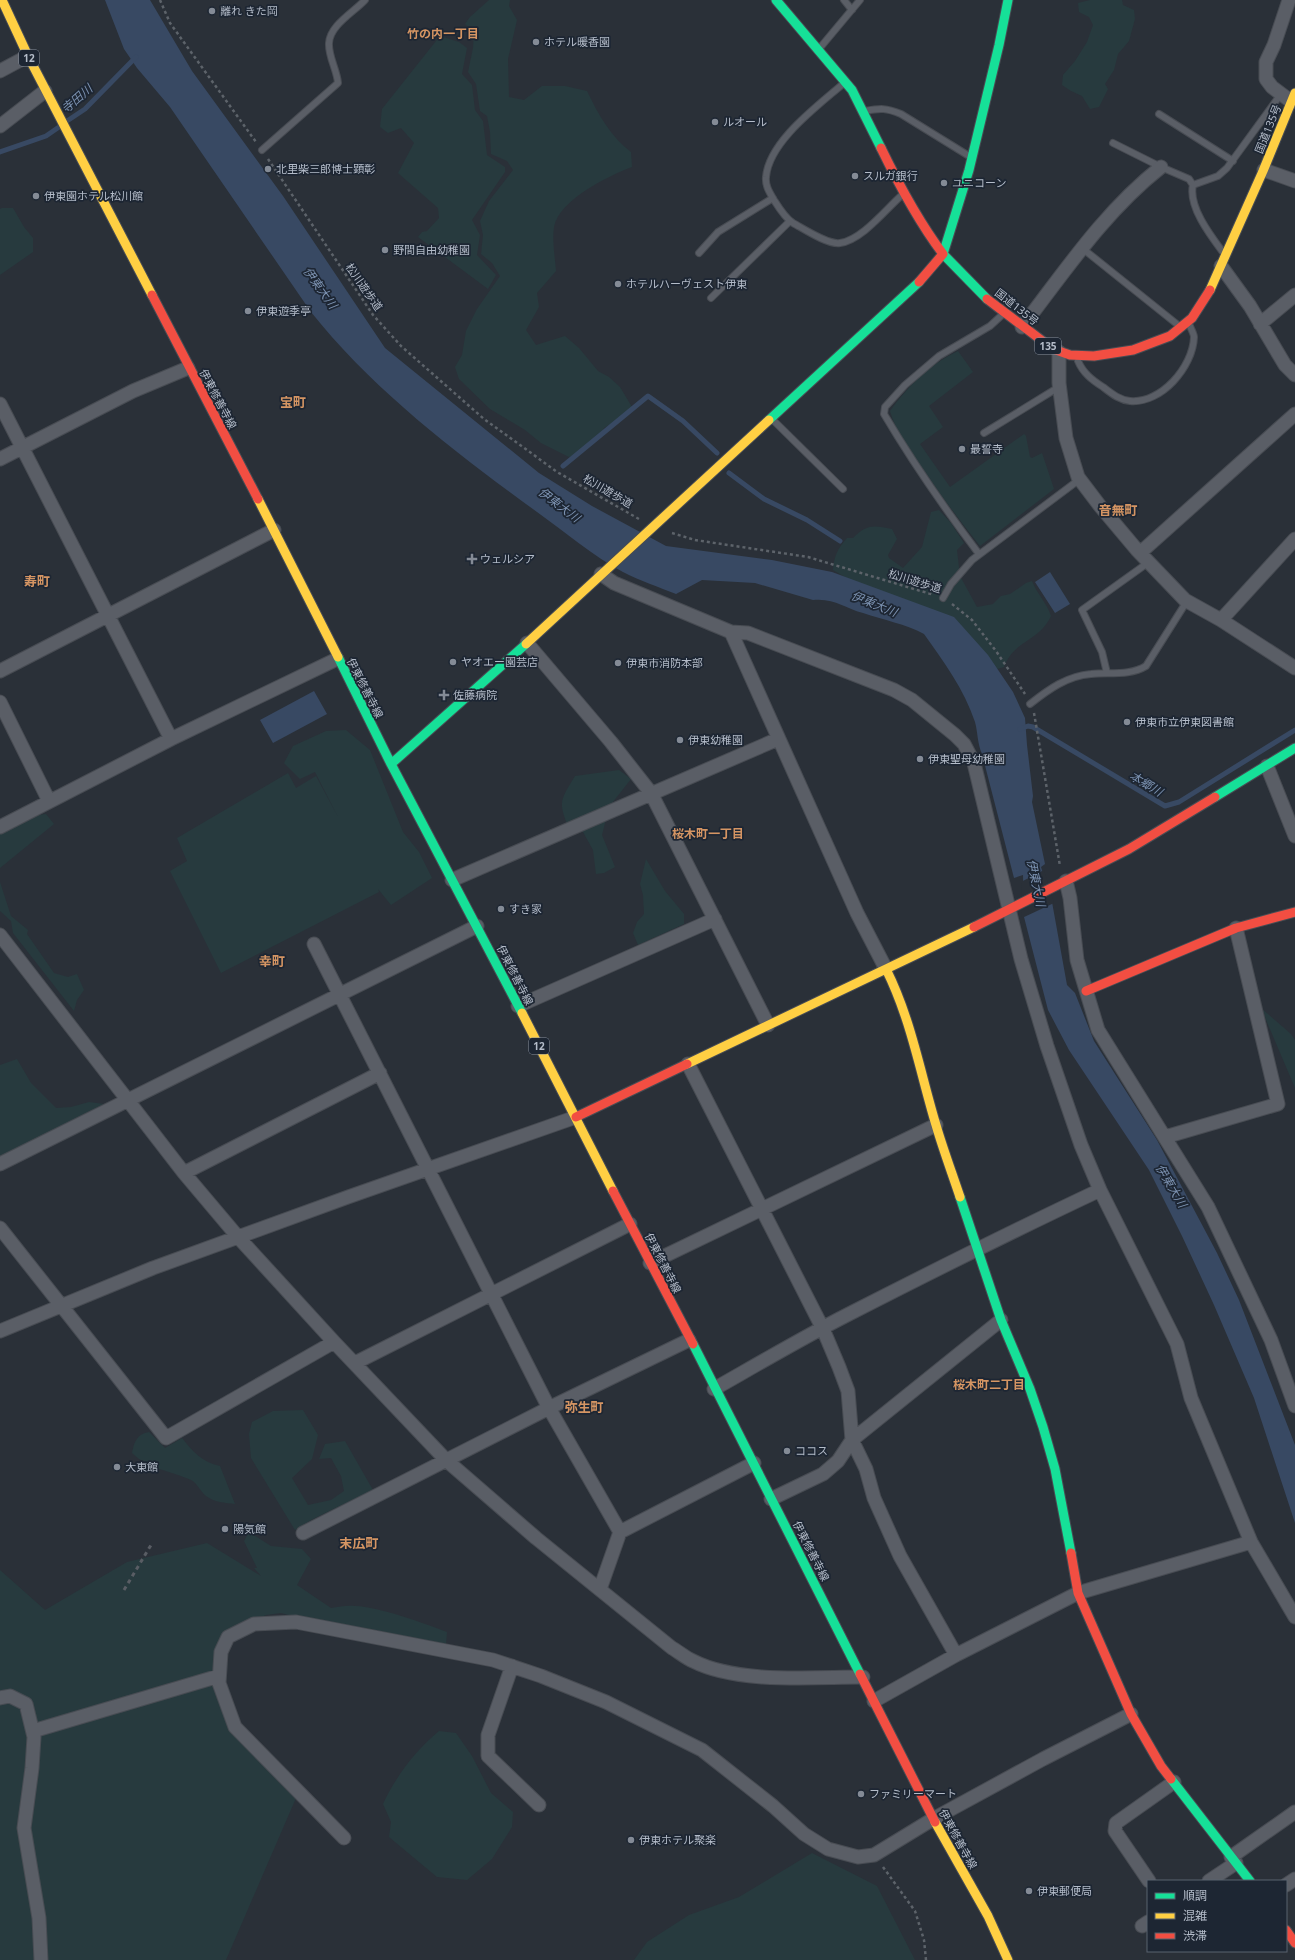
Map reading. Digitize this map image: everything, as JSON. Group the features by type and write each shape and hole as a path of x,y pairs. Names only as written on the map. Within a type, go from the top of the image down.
{"main road":[{"name":"伊東修善寺線","path":"2,0 45,91 188,368 274,530 337,659 576,1117 714,1389 754,1463 863,1677 933,1819 988,1916 1008,1960"},
{"name":"国道135号","path":"776,0 852,90 904,194 926,232 942,254 970,284 1022,327 1059,352 1076,356 1088,356 1134,349 1154,344 1188,321 1201,304 1223,261 1264,170 1289,96"},
{"path":"391,764 527,642 925,276 942,254 955,222 1004,29 1008,0"},
{"path":"576,1117 886,969 1128,850 1295,748"},
{"path":"1086,991 1236,928 1295,912"},
{"path":"886,969 899,995 908,1021 936,1125 1001,1320 1030,1389 1043,1427 1055,1469 1078,1593 1131,1714 1161,1766 1249,1880"},
{"path":"1287,1931 1295,1943"}],"street":[{"path":"1289,0 1274,46 1266,62 1266,79 1272,87 1289,96"},
{"path":"0,71 28,56"},
{"path":"0,126 45,91"},
{"path":"1022,327 1082,248 1117,206 1140,183 1161,167"},
{"path":"1264,170 1295,181"},
{"path":"1223,261 1285,364 1295,375"},
{"path":"1260,324 1295,295"},
{"path":"1059,352 1059,386 1066,438 1080,479 1100,506 1144,557 1187,601 1221,620 1295,668"},
{"path":"0,459 132,391 188,368"},
{"path":"0,404 171,739"},
{"path":"1144,557 1187,513 1295,414"},
{"path":"0,671 274,530"},
{"path":"1221,620 1295,539"},
{"path":"604,571 614,583 731,632 748,632 894,690 912,700 960,739 964,744 974,763 1012,907 1021,959 1056,1075 1081,1144 1100,1190 1177,1344 1191,1398 1251,1542 1295,1617"},
{"path":"731,632 856,913 886,969"},
{"path":"527,642 612,742 651,793 768,1025"},
{"path":"0,827 171,739 337,659"},
{"path":"0,702 49,801"},
{"path":"452,880 778,739"},
{"path":"1267,766 1295,836"},
{"path":"1063,883 1070,898 1077,960 1098,1030 1208,1207 1271,1340 1295,1406"},
{"path":"518,1006 715,919"},
{"path":"0,1164 339,993 477,926"},
{"path":"1165,1138 1278,1104 1236,928"},
{"path":"0,935 184,1174 238,1237 334,1342 446,1460 536,1538 672,1648 693,1661 716,1670 762,1677 863,1677"},
{"path":"314,944 549,1408 620,1532"},
{"path":"688,1064 823,1329 848,1391 852,1440 866,1469 874,1498 900,1556 956,1655"},
{"path":"184,1174 380,1073"},
{"path":"0,1331 153,1268 428,1168 576,1117"},
{"path":"650,1263 761,1208 936,1125"},
{"path":"714,1389 846,1316 977,1249 1100,1190"},
{"path":"355,1363 630,1224"},
{"path":"0,1228 60,1306 166,1438 334,1342"},
{"path":"771,1499 823,1474 838,1461 852,1440 1001,1320"},
{"path":"303,1533 549,1408 689,1340"},
{"path":"600,1589 620,1532 754,1463"},
{"path":"874,1701 956,1655 1078,1593 1251,1542"},
{"path":"344,1838 235,1727 219,1684 221,1652 228,1637 254,1624 296,1622 493,1660 540,1676 606,1702 702,1750 773,1806 804,1834 828,1849 858,1857 874,1855 933,1819 1043,1759 1131,1714"},
{"path":"512,1666 488,1735 488,1756 540,1805"},
{"path":"33,1731 219,1676"},
{"path":"0,1698 10,1696 26,1704 34,1737 32,1768 24,1828 39,1918 41,1960"},
{"path":"1148,1880 1115,1831 1116,1823 1174,1782"},
{"path":"1210,1880 1233,1860 1295,1812"}],"lane":[{"path":"262,150 338,83 338,75 328,43 333,32 341,22 365,0"},
{"path":"844,0 852,10"},
{"path":"818,51 860,0"},
{"path":"846,82 806,116 774,154 766,178 766,185 773,198 790,220 830,242 840,243 855,237 871,225 904,194"},
{"path":"1193,185 1218,176 1233,161 1289,96"},
{"path":"862,111 882,108 901,114 972,158"},
{"path":"1158,114 1233,161"},
{"path":"1113,143 1189,179 1193,185 1191,193 1193,201 1223,261"},
{"path":"699,253 718,232 773,198"},
{"path":"711,298 790,220"},
{"path":"1082,248 1181,327"},
{"path":"979,554 925,480 884,414 885,407 910,380 939,356 990,326 1004,313"},
{"path":"1076,356 1084,373 1119,399 1131,401 1148,398 1170,386 1180,373 1188,357 1194,337 1188,321"},
{"path":"984,434 1059,386"},
{"path":"771,418 843,489"},
{"path":"943,598 951,584 972,560 1080,479"},
{"path":"1107,673 1102,652 1082,610 1144,557"},
{"path":"1030,704 1048,690 1069,678 1090,674 1141,669 1146,666 1187,601"}],"path":[{"name":"松川遊歩道","path":"160,0 170,23 216,89 262,150 373,314 401,346 484,419 557,472 607,499 649,529 695,540 808,557 943,598 972,620 996,651 1034,710 1063,883"},
{"path":"874,1855 916,1911 924,1940 926,1960"}],"green space":[{"path":"489,0 510,0 509,6 517,20 508,59 509,97 524,100 542,86 565,86 587,91 611,132 631,152 632,167 610,176 586,190 565,208 558,217 553,232 556,271 537,293 539,307 526,330 536,345 565,336 579,348 598,371 609,377 620,387 632,407 625,416 604,428 599,439 578,455 569,457 541,443 525,430 490,409 459,379 455,367 462,355 466,331 477,309 500,276 492,263 481,254 483,235 480,221 489,201 513,170 507,161 491,154 490,132 487,116 480,111 476,84 468,72 473,48 474,32 465,24 470,17"},
{"path":"1090,0 1122,0 1123,5 1134,10 1135,19 1129,41 1118,54 1114,70 1105,84 1108,89 1099,107 1090,109 1082,96 1062,85 1063,75 1075,61 1087,42 1093,25 1089,17 1079,12 1078,3"},
{"path":"440,36 459,42 467,48 462,74 472,85 475,110 483,121 487,155 505,167 505,172 472,220 480,235 477,255 496,275 488,289 418,237 422,232 427,231 439,218 438,208 398,173 414,143 401,128 388,133 380,127 382,109"},
{"path":"13,208 24,227 33,238 33,252 0,275 0,209"},
{"path":"958,351 973,372 929,406 943,427 920,444 950,487 1024,434 1026,436 1030,457 1032,458 1042,453 1054,489 980,546 908,448 890,411 920,376 938,362"},
{"path":"939,510 951,523 964,543 957,550 960,576 977,607 993,604 1001,596 1010,594 1026,583 1032,581 1049,611 1051,616 1046,625 1014,651 1008,658 1004,667 994,670 833,570 837,552 847,538 853,538 862,530 875,526 892,529 897,539 888,555 889,558 903,568 922,547 931,512"},
{"path":"346,730 370,750 403,832 419,852 432,878 391,905 378,889 379,892 221,973 170,871 187,861 177,838 288,773 296,788 316,776 338,817 315,772 300,779 284,763 293,746 326,731"},
{"path":"619,770 631,779 609,807 602,835 615,867 604,873 596,874 593,850 583,832 568,826 563,811 562,800 575,776"},
{"path":"46,814 54,824 0,868 0,832 30,816"},
{"path":"646,859 665,891 684,914 684,924 638,945 633,933 637,922 644,914 643,895 640,884"},
{"path":"0,882 11,916 28,930 27,934 54,973 68,977 77,974 84,990 77,1000 74,1011 13,933 11,921 0,911"},
{"path":"1261,1008 1291,1034 1295,1040 1295,1088"},
{"path":"17,1059 31,1083 56,1108 71,1107 89,1102 104,1104 0,1157 0,1065"},
{"path":"303,1410 318,1435 312,1459 292,1478 308,1505 331,1500 344,1491 341,1476 331,1458 319,1459 325,1444 345,1441 373,1490 313,1519 295,1530 251,1458 249,1434 252,1422 273,1411"},
{"path":"149,1432 165,1448 182,1438 198,1456 208,1462 220,1466 235,1504 212,1500 191,1480 153,1466 139,1459 132,1453 134,1445 139,1437"},
{"path":"249,1532 271,1546 302,1549 311,1559 297,1585 331,1608 349,1606 365,1607 401,1616 447,1632 446,1644 311,1621 281,1613 266,1615 259,1619 221,1652 226,1704 296,1798 226,1960 0,1960 0,1570 45,1610 127,1562 207,1543 261,1576 254,1568 257,1568 244,1541"},
{"path":"439,1731 456,1733 472,1756 491,1793 513,1812 512,1827 492,1859 467,1880 437,1877 389,1837 391,1822 383,1804 394,1783 407,1764 422,1746"},
{"path":"812,1853 877,1886 915,1960 634,1960 647,1942 689,1915 739,1897"}],"water":[{"name":"伊東大川","path":"105,0 150,0 192,71 283,196 385,348 539,473 592,506 666,546 772,560 832,572 954,617 988,655 1013,692 1025,718 1033,796 1032,802 1045,864 1041,867 1052,902 1067,985 1075,993 1094,1041 1157,1140 1217,1253 1239,1300 1295,1445 1295,1523 1254,1398 1214,1305 1182,1236 1149,1170 1069,1050 1048,1010 1024,917 1023,875 1014,878 979,745 975,722 959,687 946,665 924,634 910,627 856,611 827,600 813,600 755,583 702,580 676,594 629,575 612,566 579,544 476,467 388,394 335,341 311,312 170,107 137,68 124,49"},
{"path":"1050,572 1070,604 1055,613 1035,582"},
{"path":"314,691 327,714 273,743 260,720"}],"pier":[{"path":"1044,870 1054,903 1022,918 1021,882"}],"waterway":[{"name":"寺田川","path":"67,121 85,109 136,57"},
{"name":"寺田川","path":"0,152 46,136 59,127"},
{"path":"563,466 648,396 683,421 717,453"},
{"path":"729,473 764,499 807,520 840,541"},
{"name":"本郷川","path":"1020,729 1028,726 1033,727 1165,806 1179,802 1295,730"}],"railway":[{"path":"124,1590 151,1545"}],"traffic: fast":[{"path":"776,0 852,90 881,148"},
{"path":"987,299 943,254 969,170 999,45 1008,0"},
{"path":"769,420 919,282"},
{"path":"391,764 526,644"},
{"path":"338,657 391,764 522,1013"},
{"path":"1215,797 1295,748"},
{"path":"960,1197 1001,1320 1030,1389 1043,1427 1055,1469 1071,1553"},
{"path":"693,1344 860,1674"},
{"path":"1171,1779 1249,1880"}],"traffic: slow":[{"path":"2,0 28,56 152,295"},
{"path":"1210,290 1263,171 1295,93"},
{"path":"526,644 769,420"},
{"path":"258,499 338,657"},
{"path":"687,1064 974,927"},
{"path":"886,969 895,988 909,1026 936,1125 960,1197"},
{"path":"522,1013 613,1191"},
{"path":"935,1822 988,1916 1008,1960"}],"traffic: jam":[{"path":"881,148 909,202 925,229 943,254 919,282"},
{"path":"987,299 1053,349 1070,355 1094,356 1133,350 1170,336 1192,318 1210,290"},
{"path":"152,295 258,499"},
{"path":"974,927 1129,849 1215,797"},
{"path":"1086,991 1236,928 1295,912"},
{"path":"576,1117 687,1064"},
{"path":"613,1191 693,1344"},
{"path":"1071,1553 1078,1593 1131,1714 1161,1766 1171,1779"},
{"path":"860,1674 935,1822"},
{"path":"1287,1931 1295,1943"}],"place":[{"name":"離れ きた岡","path":"212,11"},
{"name":"ホテル暖香園","path":"536,42"},
{"name":"ルオール","path":"715,122"},
{"name":"北里柴三郎博士顕彰","path":"268,169"},
{"name":"スルガ銀行","path":"855,176"},
{"name":"ユニコーン","path":"944,183"},
{"name":"伊東園ホテル松川館","path":"36,196"},
{"name":"野間自由幼稚園","path":"385,250"},
{"name":"ホテルハーヴェスト伊東","path":"618,284"},
{"name":"伊東遊季亭","path":"248,311"},
{"name":"最誓寺","path":"962,449"},
{"name":"ウェルシア","path":"472,559"},
{"name":"ヤオエー園芸店","path":"453,662"},
{"name":"伊東市消防本部","path":"618,663"},
{"name":"佐藤病院","path":"444,695"},
{"name":"伊東市立伊東図書館","path":"1127,722"},
{"name":"伊東幼稚園","path":"680,740"},
{"name":"伊東聖母幼稚園","path":"920,759"},
{"name":"すき家","path":"501,909"},
{"name":"ココス","path":"787,1451"},
{"name":"大東館","path":"117,1467"},
{"name":"陽気館","path":"225,1529"},
{"name":"ファミリーマート","path":"861,1794"},
{"name":"伊東ホテル聚楽","path":"631,1840"},
{"name":"伊東郵便局","path":"1029,1891"}],"district":[{"name":"竹の内一丁目","path":"443,34"},
{"name":"宝町","path":"293,402"},
{"name":"音無町","path":"1118,510"},
{"name":"寿町","path":"37,581"},
{"name":"桜木町一丁目","path":"708,834"},
{"name":"幸町","path":"272,961"},
{"name":"桜木町二丁目","path":"989,1385"},
{"name":"弥生町","path":"584,1407"},
{"name":"末広町","path":"359,1543"}]}
